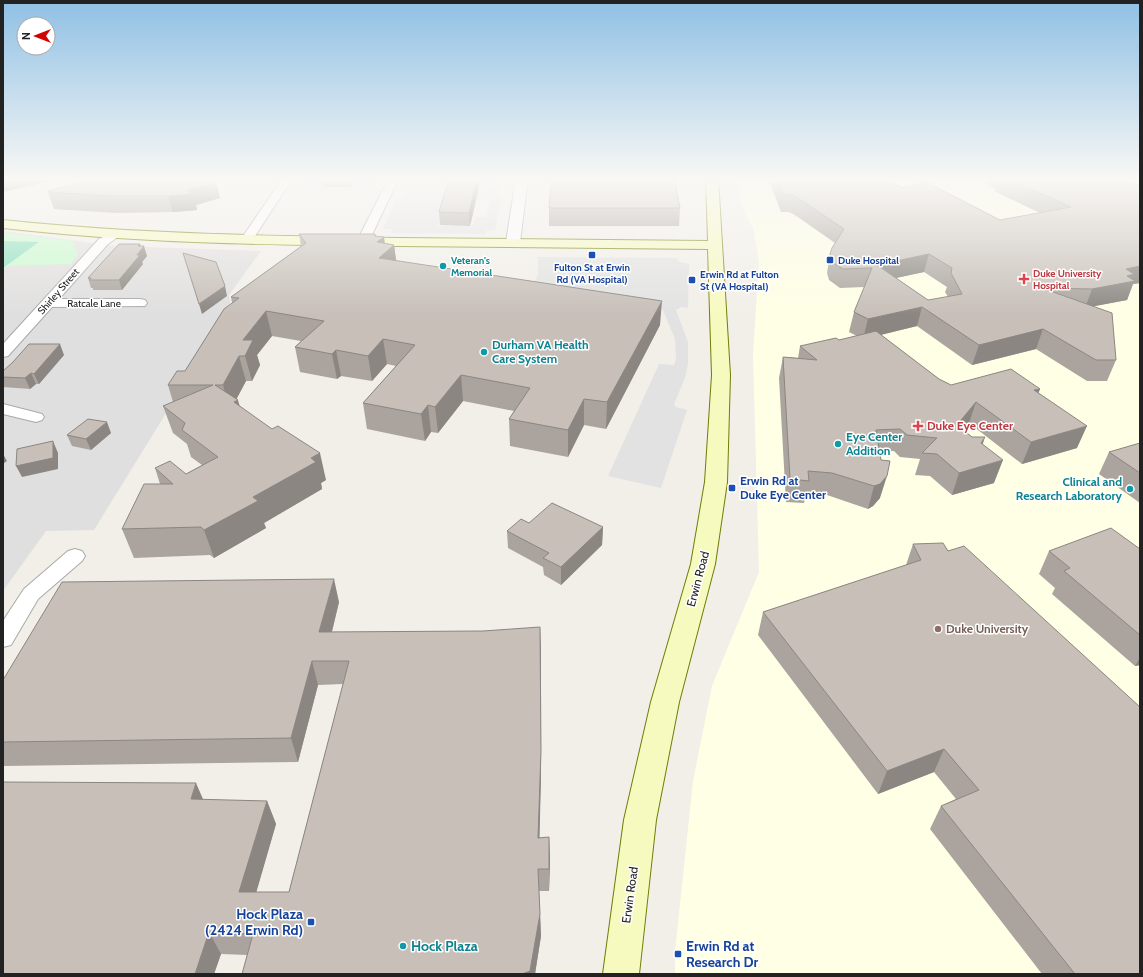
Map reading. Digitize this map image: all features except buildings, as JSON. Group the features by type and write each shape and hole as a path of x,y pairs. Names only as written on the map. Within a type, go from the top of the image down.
{"main road":[{"path":"3,224 68,232 117,233 161,237 715,245"},
{"path":"79,224 117,233"},
{"name":"Erwin Road","path":"621,974 640,820 665,702 703,564 716,482 721,375 714,224"}],"street":[{"path":"247,239 257,224"},
{"path":"364,241 372,224"},
{"path":"513,242 516,224"},
{"name":"Shirley Street","path":"3,353 103,242 117,233"},
{"name":"Ratcale Lane","path":"48,303 140,303"},
{"path":"3,409 36,418"},
{"path":"3,639 31,594 76,556"}],"shaded area":[{"path":"385,224 439,224 438,226 473,226 474,224 496,224 495,230 487,230 486,234 391,233 393,229 383,229"},
{"name":"Duke University","path":"750,224 1140,224 1140,974 675,974 675,952 693,781 712,686 759,572 753,354 759,262 754,231"},
{"path":"3,231 114,246 261,251 229,295 231,308 94,530 46,531 3,591"},
{"path":"538,257 677,258 679,262 689,264 688,308 681,307 676,310 688,342 688,364 685,378 674,404 676,407 687,410 661,488 608,476 659,364 674,365 676,359 675,339 662,308 648,304 534,284 538,274"}],"green space":[{"path":"3,233 73,241 78,255 71,264 8,266 3,271"},
{"path":"3,241 39,242 3,268"}],"place":[{"name":"Fulton St at Erwin Rd (VA Hospital)","path":"592,255"},
{"name":"Duke Hospital","path":"830,260"},
{"name":"Veteran's Memorial","path":"443,266"},
{"name":"Duke University Hospital","path":"1024,279"},
{"name":"Erwin Rd at Fulton St (VA Hospital)","path":"692,280"},
{"name":"Durham VA Health Care System","path":"484,352"},
{"name":"Duke Eye Center","path":"918,426"},
{"name":"Eye Center Addition","path":"838,444"},
{"name":"Erwin Rd at Duke Eye Center","path":"732,488"},
{"name":"Clinical and Research Laboratory","path":"1130,489"},
{"name":"Duke University","path":"938,629"},
{"name":"Hock Plaza (2424 Erwin Rd)","path":"311,922"},
{"name":"Hock Plaza","path":"403,946"},
{"name":"Erwin Rd at Research Dr","path":"678,954"}]}
